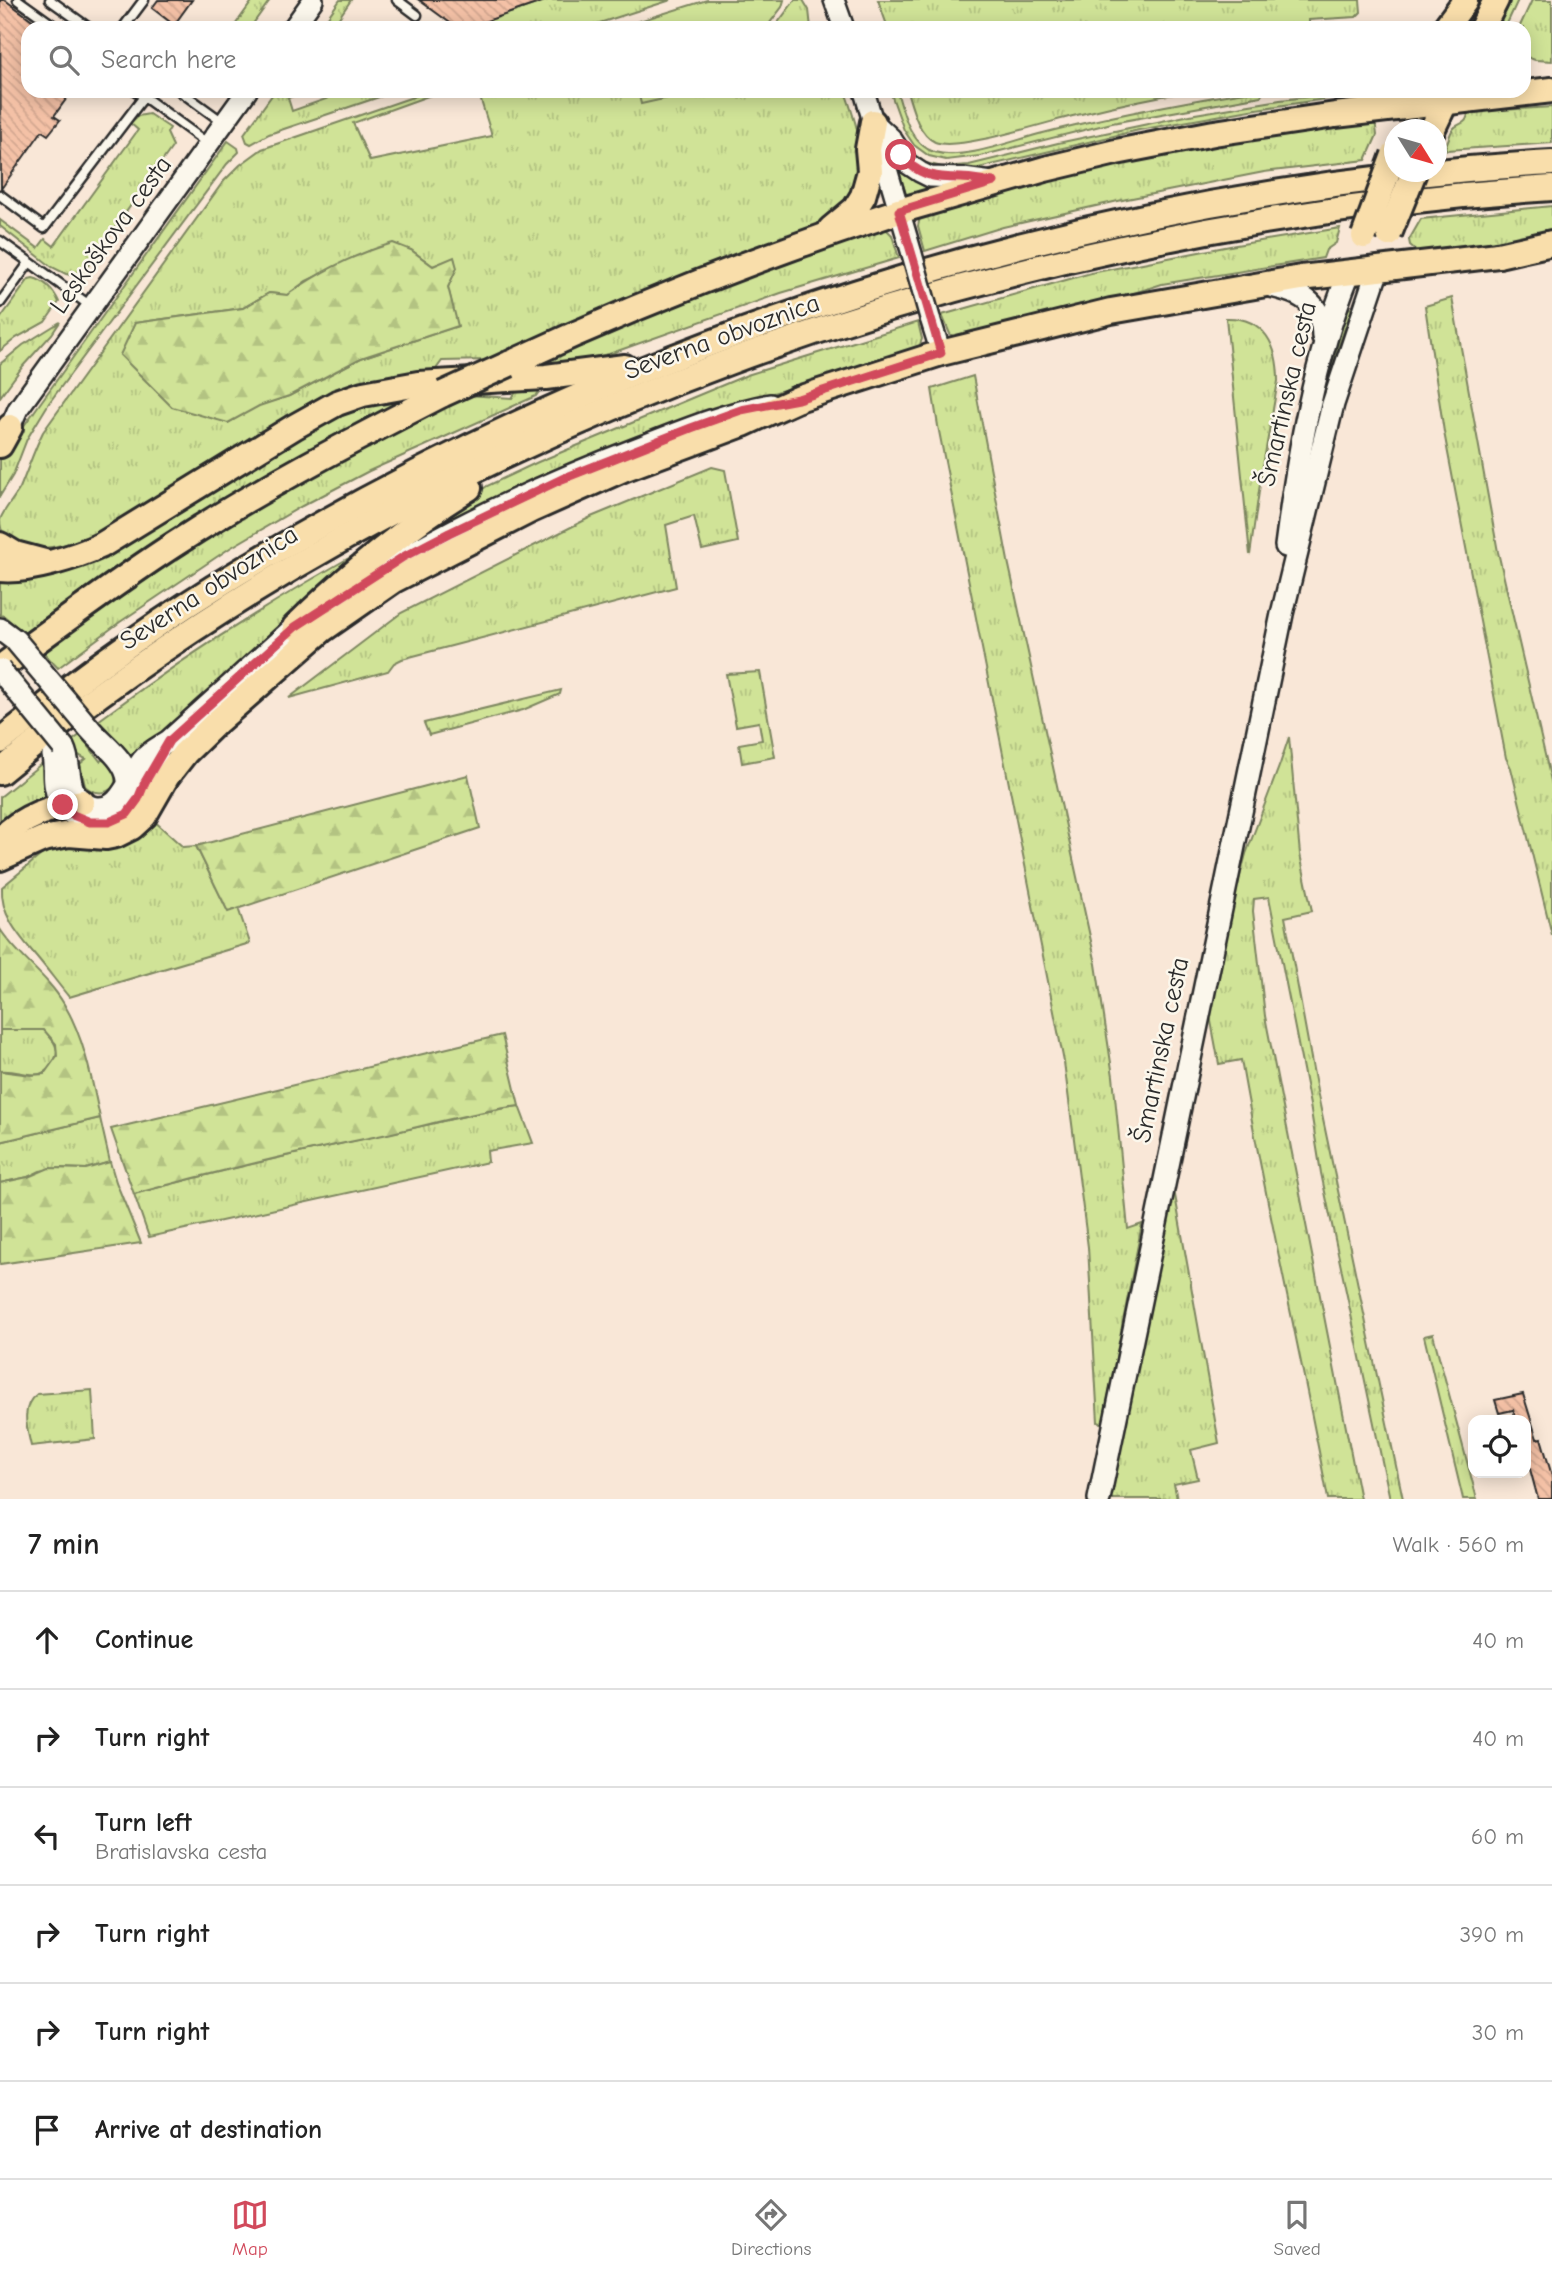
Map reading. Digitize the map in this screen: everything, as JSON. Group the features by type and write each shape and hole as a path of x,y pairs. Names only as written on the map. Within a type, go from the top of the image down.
{"main road":[{"path":"1486,21 1496,0"},
{"path":"1492,21 1496,0"},
{"path":"1450,21 1465,1"},
{"path":"1456,21 1465,1"},
{"path":"1335,115 1369,98"},
{"path":"169,741 127,814 109,822 99,823 76,809 55,785 58,751 46,742 0,669 64,620 180,540 307,465 443,394 644,304 820,237 994,182 1169,141 1429,98"},
{"path":"1416,119 1434,98"},
{"path":"1433,119 1435,98"},
{"path":"820,237 847,217 863,196 870,171 868,149 873,122"},
{"name":"Severna obvoznica","path":"0,741 99,666 209,591 356,504 512,426 673,358 894,282 1090,230 1312,188 1449,171 1552,163"},
{"name":"Šmartinska cesta","path":"1282,614 1294,486 1323,346 1385,182"},
{"name":"Šmartinska cesta","path":"1099,1499 1282,614 1333,404 1389,234 1410,182"},
{"name":"Severna obvoznica","path":"0,772 130,674 276,579 421,498 576,424 679,382 802,337 909,303 1038,267 1164,239 1292,216 1445,196 1552,188"},
{"path":"0,858 43,839 69,834 116,835 132,827 144,816 184,753 322,630 394,580 531,510 623,469 743,424 798,399 941,353 1111,311 1260,284 1498,255 1552,243"},
{"path":"1260,284 1301,296 1315,307 1322,323 1323,346"},
{"path":"0,569 26,570 46,562 71,557 112,540 294,427 337,403 363,394 418,384 593,373 673,358"},
{"path":"295,627 403,557 562,479 741,410 798,399"},
{"path":"0,840 7,832 33,816 110,805 123,794 128,780 146,756 169,741 295,627 337,585 456,496 576,424"},
{"path":"0,545 15,554 46,562"},
{"path":"8,635 120,760 128,780"},
{"path":"0,684 23,706"},
{"path":"0,849 23,834 65,820 76,809"}],"street":[{"path":"298,21 313,0"},
{"path":"834,0 842,21"},
{"name":"Leskoškova cesta","path":"6,427 242,98"},
{"path":"866,98 941,353"},
{"path":"873,122 891,138 908,164 930,177 994,182"},
{"path":"1498,255 1552,253"}],"lane":[{"path":"18,0 47,21"},
{"path":"50,0 79,21"},
{"path":"128,21 144,0"},
{"path":"397,0 417,15"},
{"path":"0,195 44,228 137,98"},
{"path":"145,98 209,145"},
{"path":"190,98 224,123"},
{"path":"0,242 92,307"},
{"path":"0,303 29,263"}],"green space":[{"path":"253,0 270,0 255,21 238,21"},
{"path":"340,0 351,0 337,21 325,21"},
{"path":"548,0 671,0 606,21 487,21"},
{"path":"707,0 784,0 771,21 639,21"},
{"path":"795,0 803,0 809,10 810,21 779,21"},
{"path":"878,0 1360,0 1361,12 1356,17 1309,21 886,21"},
{"path":"1507,0 1518,0 1508,21 1500,21"},
{"path":"1532,0 1552,0 1552,61 1531,59 1531,21 1522,21"},
{"path":"270,98 288,98 292,111 327,98 376,98 269,134 251,144 247,142 244,134"},
{"path":"410,98 423,98 353,123 370,161 492,136 480,98 640,98 642,103 666,98 847,98 862,153 860,179 855,191 820,225 490,360 442,361 433,373 392,377 351,386 102,532 52,547 25,547 14,543 4,535 0,520 20,488 43,432 223,182 262,149","holes":["371,250 411,250 433,266 454,258 456,268 448,287 457,326 361,358 289,396 259,405 228,423 135,323 243,308 269,293 287,295 306,281"]},
{"path":"640,98 668,98 641,104"},
{"path":"893,98 899,98 913,135 926,148 934,152 960,154 1164,106 1211,98 1250,98 1112,123 980,156 946,160 929,156 914,145 904,130"},
{"path":"909,98 1154,98 963,143 935,142 924,133"},
{"path":"1332,98 1139,130 970,170 938,172 918,163 914,155 926,163 942,167 969,165 1195,114 1280,100"},
{"path":"1552,107 1552,143 1447,150 1453,129 1465,121 1468,112"},
{"path":"149,114 170,128 167,133 173,146 80,277 52,267 0,226 0,220 38,248 45,239 54,246 138,130 130,123 138,116"},
{"path":"1375,120 1377,135 1366,160 1264,172 1127,199 1003,227 925,251 918,226 920,217 1022,185 1224,138"},
{"path":"228,141 238,148 239,152 227,164 49,403 27,439 13,475 0,496 0,459"},
{"path":"901,168 939,188 907,198 899,171"},
{"path":"1552,206 1552,232 1420,254 1410,245 1409,240 1421,219"},
{"path":"885,228 892,235 899,258 781,293 609,354 532,369 535,365 714,289"},
{"path":"1340,228 1336,243 1326,250 1323,258 1162,284 1097,305 956,338 950,334 942,315 1091,273"},
{"path":"393,243 411,250 433,266 454,257 457,268 448,287 458,326 361,358 289,396 259,406 228,423 172,407 120,355 135,323 243,308 269,293 287,295 338,264"},
{"path":"33,278 49,287 59,302 45,322 16,338 0,351 0,319 29,279"},
{"path":"1452,298 1498,552 1552,785 1552,935 1511,768 1506,758 1444,432 1425,306"},
{"path":"1352,308 1319,402 1340,310"},
{"path":"1226,318 1239,319 1260,328 1272,345 1277,368 1278,381 1250,555"},
{"path":"60,322 0,397 0,364 23,345"},
{"path":"918,322 922,339 918,350 893,360 762,396 409,544 487,486 538,462 747,375"},
{"path":"973,376 1008,561 1096,964 1113,1076 1128,1229 1142,1224 1103,1424 1098,1422 1088,1247 1064,1062 932,389"},
{"path":"518,389 541,389 536,396 369,471 302,506 230,548 120,622 58,668 41,650 174,555 332,463 467,395 512,398"},
{"path":"418,393 338,434 174,530 24,633 0,615 0,578 64,571 107,556 324,424 368,404"},
{"path":"712,467 725,470 738,542 702,550 694,516 666,525 676,587 402,659 394,663 388,671 289,698 401,613 591,517"},
{"path":"370,546 133,758 98,721 231,629"},
{"path":"760,672 775,757 742,763 739,744 762,740 759,722 736,726 726,674"},
{"path":"561,690 560,694 523,710 429,735 424,723"},
{"path":"80,735 100,761 104,759 113,771 114,784 107,791 96,792 85,786 80,764 86,759 69,743"},
{"path":"1289,737 1300,854 1312,911 1285,917 1317,1091 1403,1499 1390,1499 1321,1173 1269,897 1254,899 1253,911 1265,1016 1360,1499 1328,1499 1241,1060 1219,1064 1210,1016 1234,898 1246,854"},
{"path":"46,760 52,799 0,831 0,797"},
{"path":"468,775 480,828 228,912 196,846"},
{"path":"152,819 183,847 196,846 228,911 238,908 250,943 69,997 13,926 4,908 2,887 46,851 81,843"},
{"path":"0,929 49,984 71,1017 86,1059 100,1118 0,1142 0,1071 44,1074 57,1056 56,1044 44,1030 0,1030"},
{"path":"0,1030 44,1030 56,1047 57,1055 50,1067 38,1074 0,1071"},
{"path":"502,1035 519,1106 289,1155 134,1194 111,1129"},
{"path":"519,1106 533,1143 487,1151 488,1162 149,1237 134,1194 299,1153"},
{"path":"100,1118 110,1162 86,1169 40,1171 28,1177 0,1183 0,1142"},
{"path":"110,1162 141,1243 0,1264 0,1183 28,1177 49,1168 86,1169"},
{"path":"1173,1184 1219,1443 1191,1450 1198,1479 1174,1484 1177,1499 1110,1499"},
{"path":"1433,1334 1468,1465 1468,1478 1471,1478 1477,1499 1463,1499 1424,1336"},
{"path":"92,1390 95,1439 31,1446 27,1411 28,1405 37,1394"}],"building":[{"path":"0,0 5,0 34,21 21,21 21,98 67,98 54,116 60,120 48,135 42,131 1,189"},
{"path":"158,0 192,0 177,21 169,21 152,8"},
{"path":"419,0 542,2 486,21 448,21"},
{"path":"1523,1394 1530,1415 1514,1415 1513,1410 1499,1413 1495,1400"},
{"path":"1531,1420 1537,1439 1541,1438 1552,1476 1552,1499 1538,1499 1531,1473"}],"route":[{"path":"63,805 73,815 90,822 109,822 127,814 133,808 169,741 295,627 403,557 449,533 562,479 691,428 741,410 798,399 941,353 899,211 994,182 930,177 913,168 901,155"}]}
